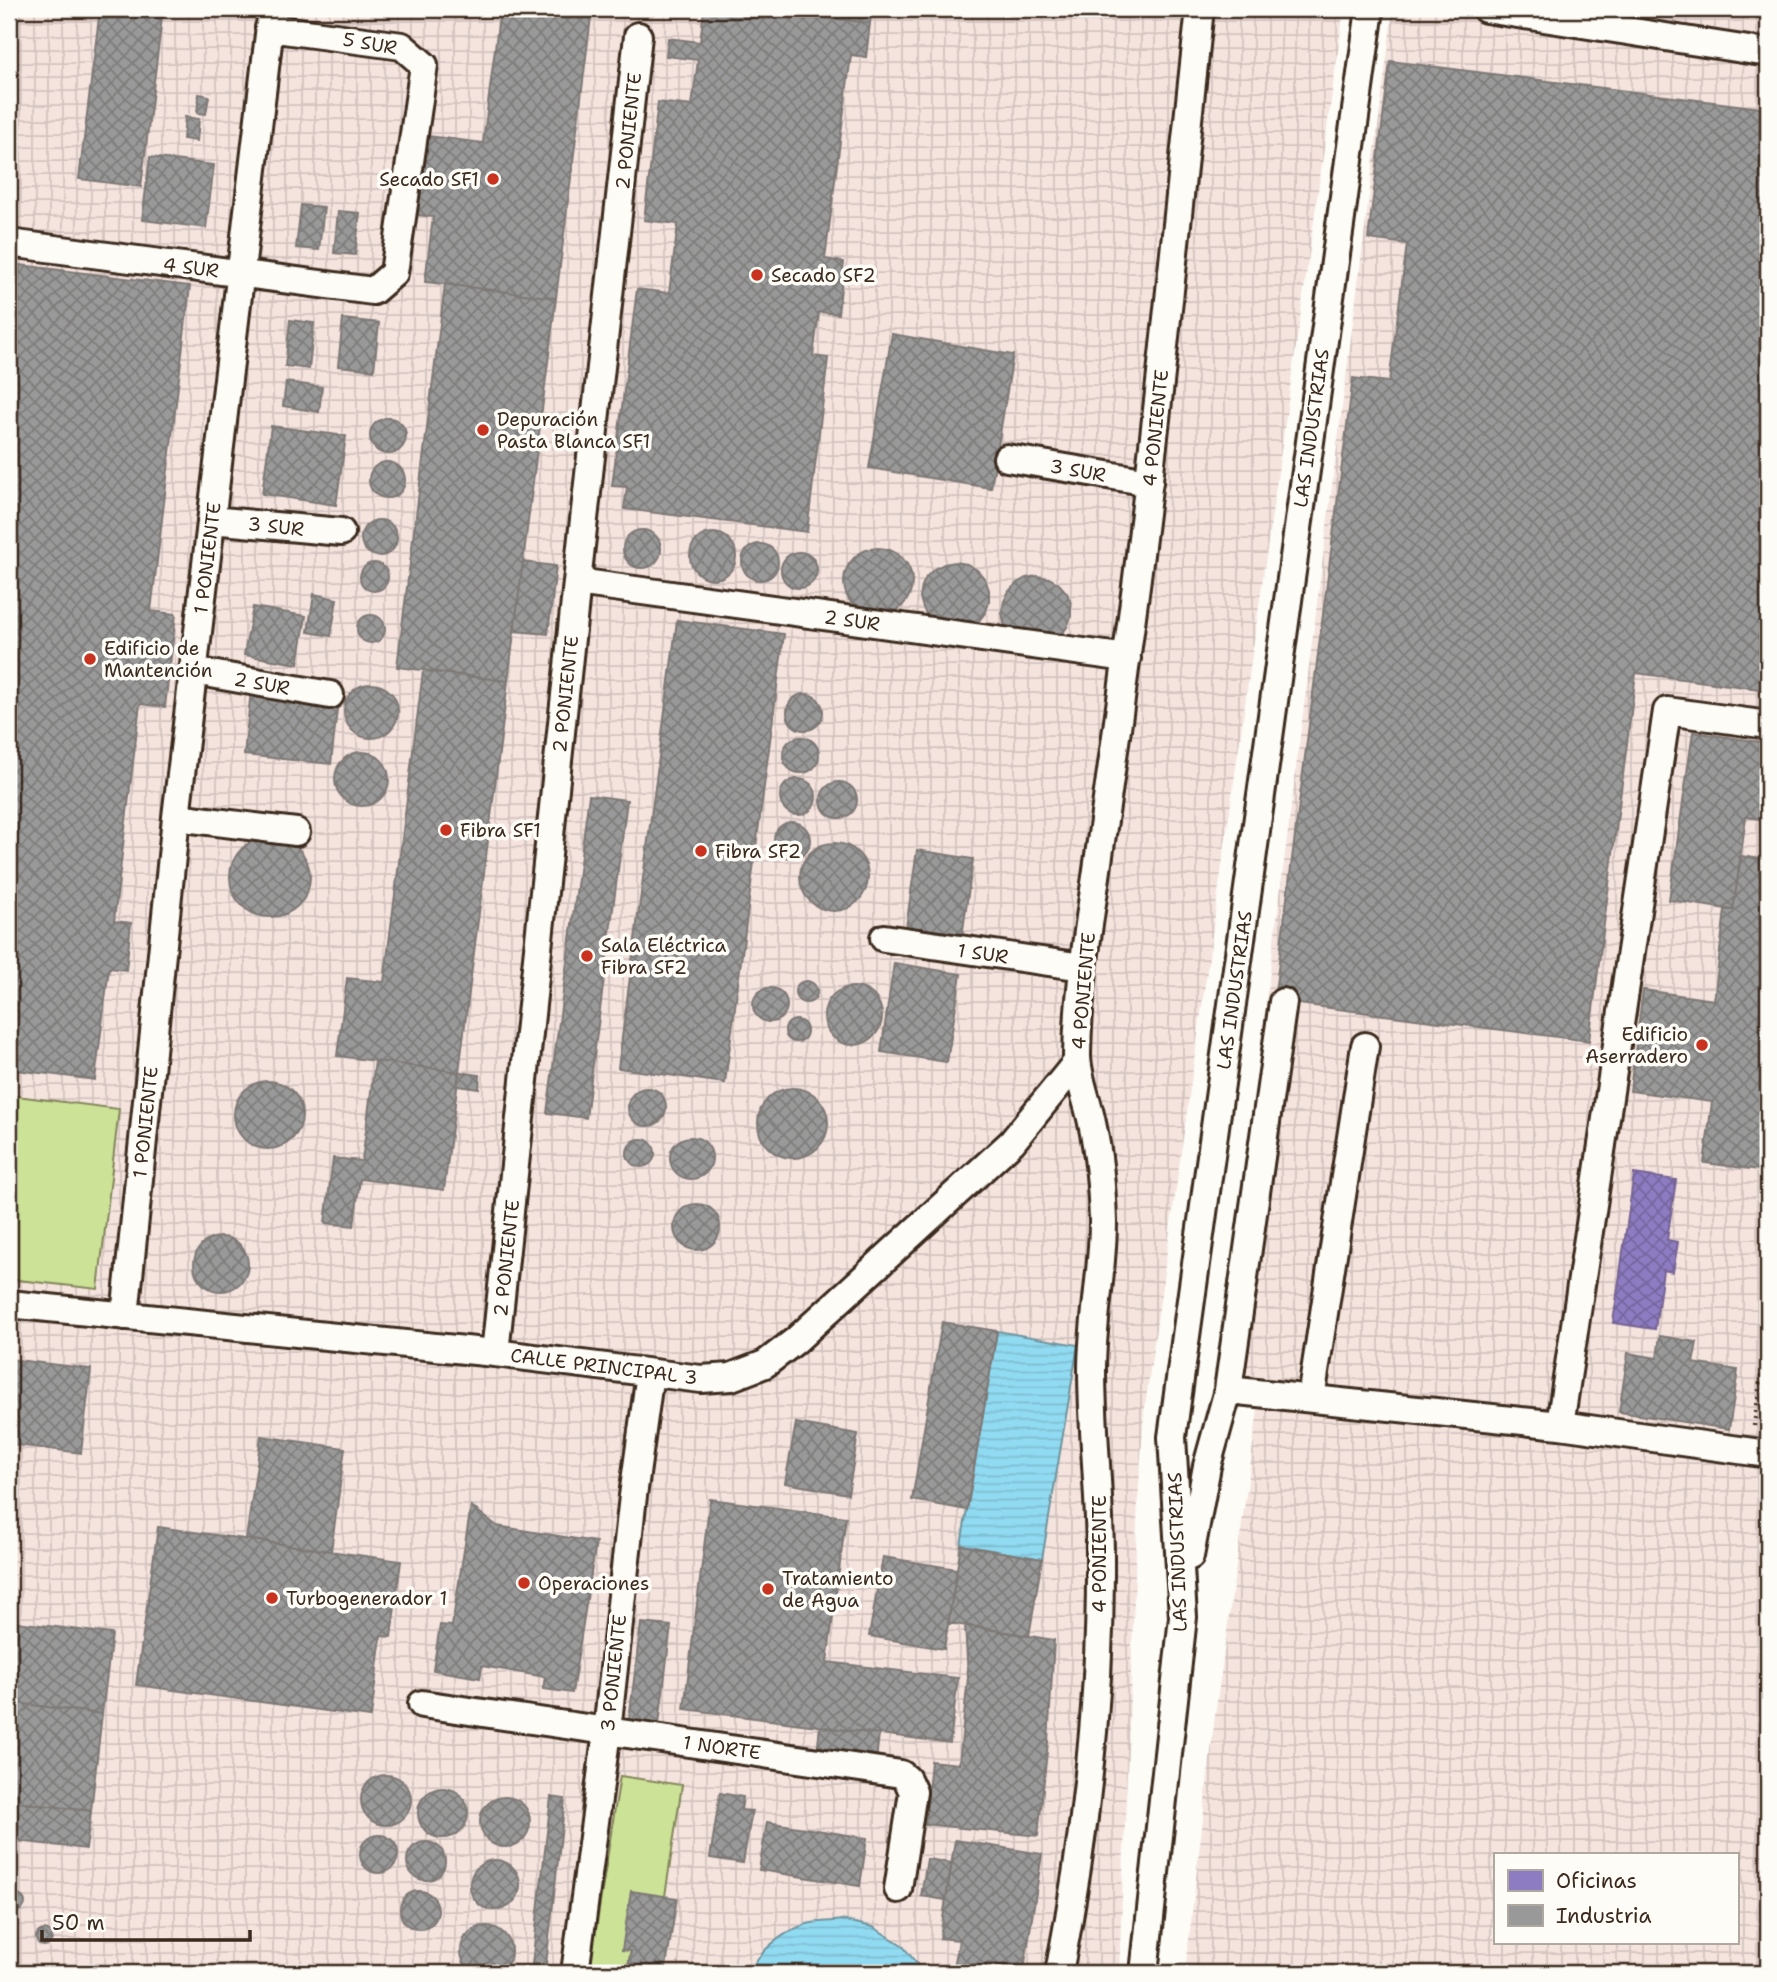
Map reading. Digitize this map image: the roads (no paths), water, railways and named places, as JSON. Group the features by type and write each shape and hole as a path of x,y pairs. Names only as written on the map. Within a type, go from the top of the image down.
{"street":[{"name":"4 PONIENTE","path":"1059,1973 1084,1807 1100,1604 1100,1520 1092,1354 1103,1223 1101,1176 1094,1130 1077,1062 1083,967 1149,482 1197,9"},
{"name":"LAS INDUSTRIAS","path":"1144,1973 1182,1617 1172,1437 1370,9"},
{"path":"1486,9 1768,53"},
{"name":"5 SUR","path":"271,18 402,46 424,65 394,273 373,291"},
{"name":"1 PONIENTE","path":"125,1316 176,817 271,18"},
{"name":"2 PONIENTE","path":"495,1353 638,36"},
{"name":"4 SUR","path":"9,243 373,291"},
{"name":"3 SUR","path":"1007,458 1149,482"},
{"name":"3 SUR","path":"211,520 341,532"},
{"name":"2 SUR","path":"577,582 1127,658"},
{"name":"2 SUR","path":"194,671 330,695"},
{"path":"1560,1425 1667,711 1768,725"},
{"path":"176,817 296,832"},
{"name":"1 SUR","path":"884,939 1083,967"},
{"path":"1182,1617 1196,1516 1228,1390 1283,1002"},
{"path":"1311,1398 1364,1046"},
{"name":"CALLE PRINCIPAL 3","path":"9,1304 495,1353 701,1379 731,1377 765,1364 795,1341 1012,1142 1077,1062"},
{"name":"3 PONIENTE","path":"575,1973 650,1373"},
{"path":"1228,1390 1560,1425 1759,1453"},
{"name":"1 NORTE","path":"422,1704 901,1774 907,1779 913,1792 898,1889"}],"water":[{"path":"997,1331 1078,1345 1042,1559 961,1545"},
{"path":"841,1920 873,1927 902,1945 924,1973 749,1973 766,1949 789,1932 815,1922"}],"place":[{"name":"Secado SF1","path":"493,179"},
{"name":"Secado SF2","path":"757,275"},
{"name":"Depuración Pasta Blanca SF1","path":"483,430"},
{"name":"Edificio de Mantención","path":"90,659"},
{"name":"Fibra SF1","path":"446,830"},
{"name":"Fibra SF2","path":"701,851"},
{"name":"Sala Eléctrica Fibra SF2","path":"587,956"},
{"name":"Edificio Aserradero","path":"1702,1045"},
{"name":"Operaciones","path":"524,1583"},
{"name":"Tratamiento de Agua","path":"768,1589"},
{"name":"Turbogenerador 1","path":"272,1598"}]}
